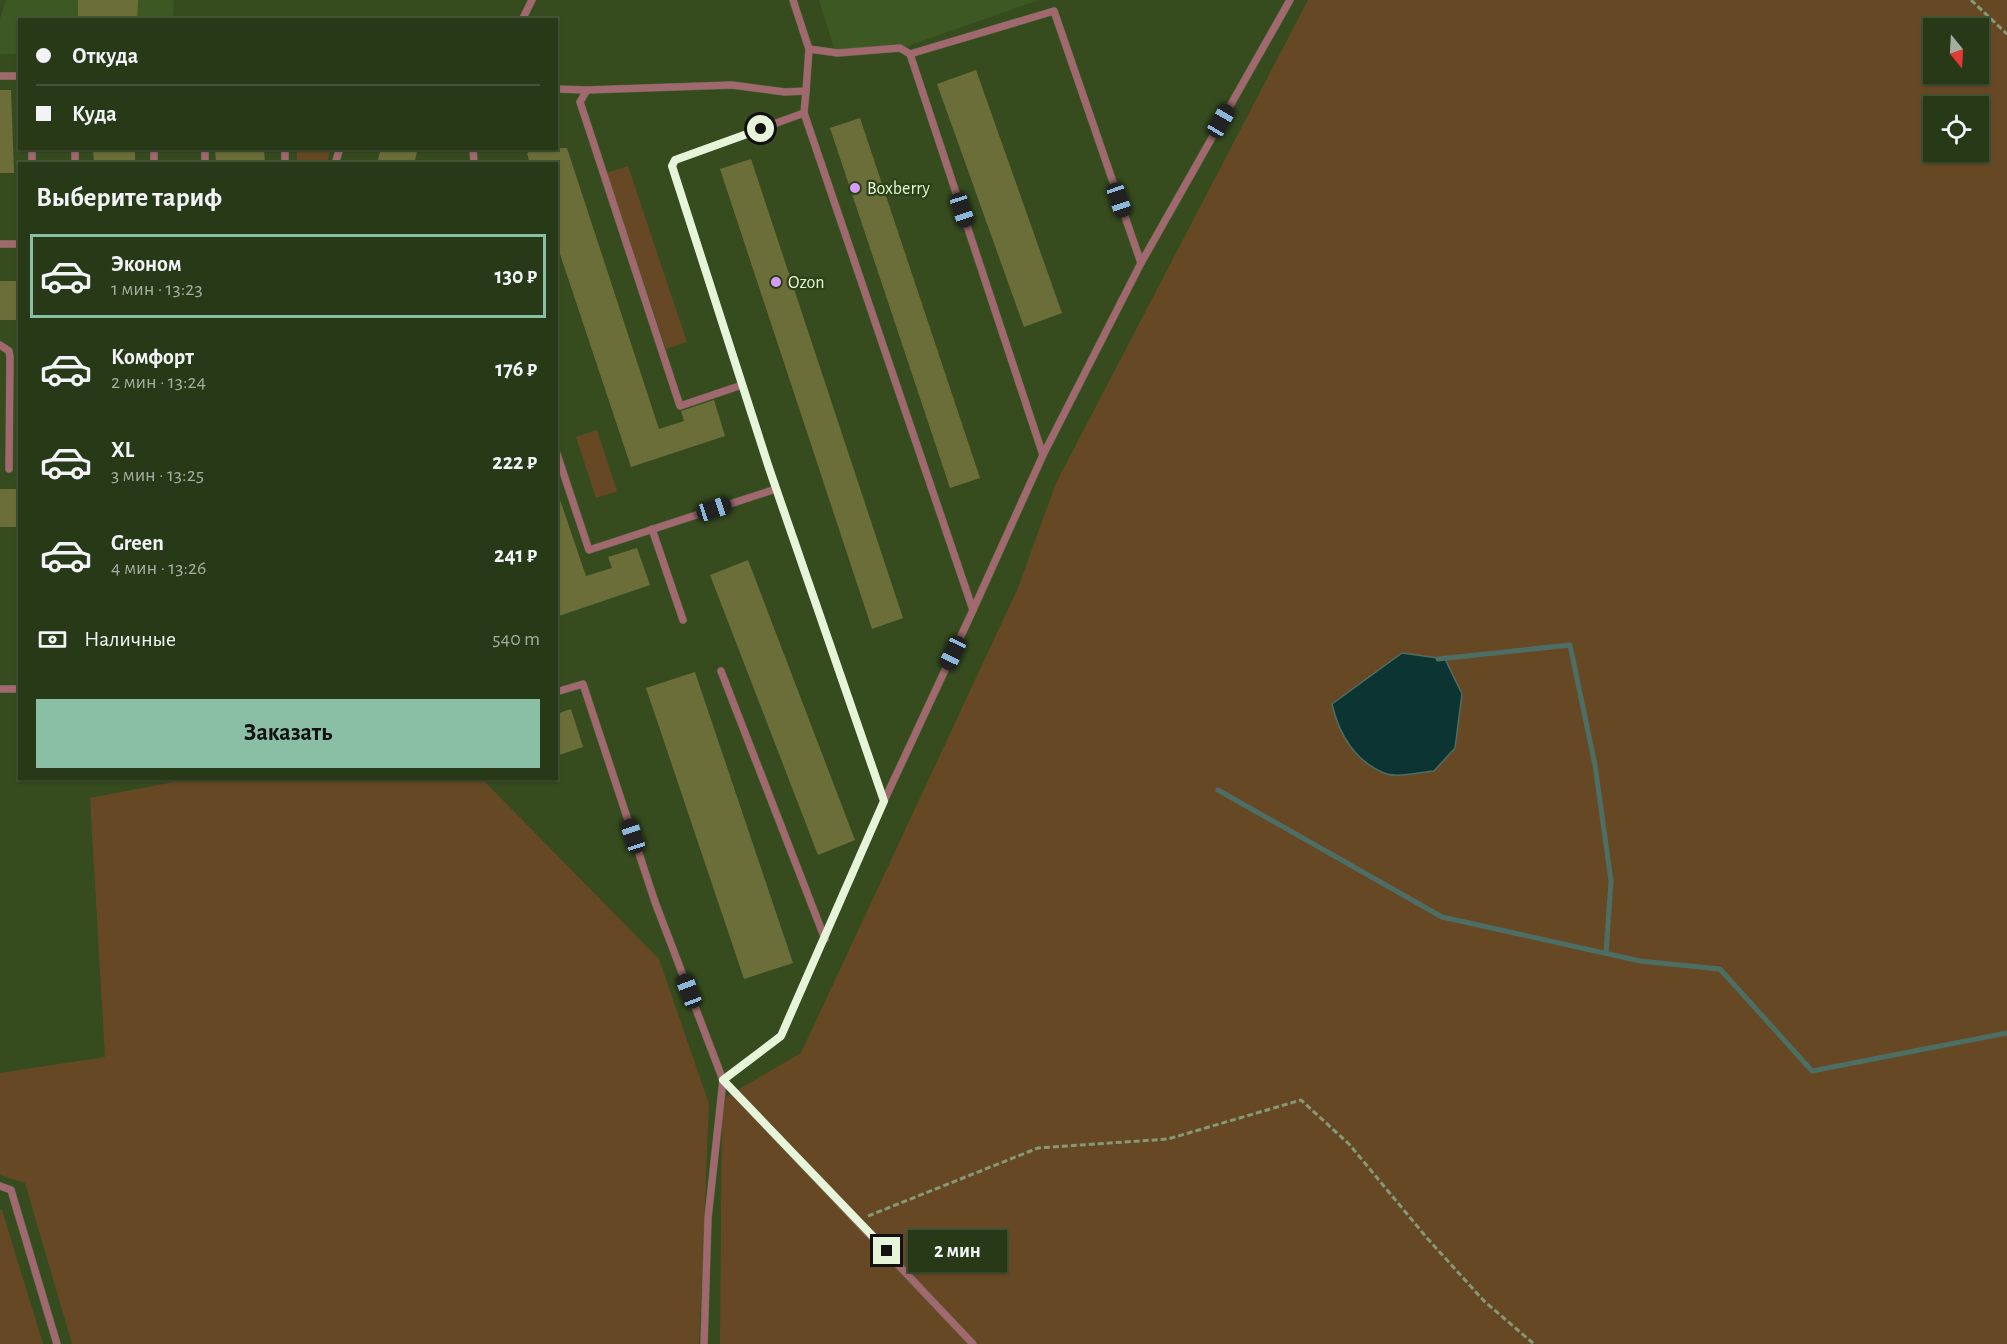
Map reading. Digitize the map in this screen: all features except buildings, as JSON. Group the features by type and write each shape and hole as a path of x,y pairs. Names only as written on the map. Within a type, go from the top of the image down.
{"lane":[{"path":"523,18 532,0"},
{"path":"793,0 809,49 804,113 973,610"},
{"path":"704,1344 708,1218 723,1080 781,1036 884,801 1043,455 1141,263 1290,0"},
{"path":"910,54 1054,11 1141,263"},
{"path":"809,49 838,52 900,48 910,54 1043,455"},
{"path":"0,76 18,76"},
{"path":"558,89 732,85 785,92 806,91"},
{"path":"587,90 580,102 680,406 742,386"},
{"path":"804,113 675,160 672,166 776,489 884,801"},
{"path":"0,244 18,244"},
{"path":"0,345 9,351 10,357 9,469"},
{"path":"558,457 589,550 776,489"},
{"path":"652,529 683,620"},
{"path":"721,671 825,939"},
{"path":"558,691 583,684 655,902 723,1080 973,1344"},
{"path":"0,689 18,689"},
{"path":"0,1186 11,1190 57,1344"}],"path":[{"path":"1971,0 2007,34"},
{"path":"858,1220 1038,1148 1168,1139 1301,1100 1349,1143 1427,1238 1484,1301 1534,1344"}],"shaded area":[{"path":"6,0 174,0 173,18 18,18 18,54 0,54 0,19"},
{"path":"819,0 1039,0 905,47 835,51"},
{"path":"1308,0 2007,0 2007,1344 720,1344 722,1099 801,1053 1018,588 1056,483"},
{"path":"297,150 331,150 327,162 297,162"},
{"path":"628,166 687,342 666,349 607,173"},
{"path":"597,430 617,491 596,498 576,437"},
{"path":"184,780 483,780 659,959 709,1104 699,1344 72,1344 25,1183 0,1175 0,1073 105,1057 90,798"},
{"path":"0,1209 2,1210 43,1344 0,1344"}],"water":[{"path":"1402,653 1445,659 1462,694 1455,748 1434,771 1392,775 1366,763 1350,746 1339,726 1332,704"}],"waterway":[{"path":"1438,659 1570,645 1595,765 1611,881 1606,953"},
{"path":"1218,790 1442,917 1640,961 1720,969 1812,1071 2007,1033"}],"place":[{"name":"Boxberry","path":"855,188"},
{"name":"Ozon","path":"776,282"}],"route":[{"path":"761,129 675,160 672,166 769,468 884,801 781,1036 723,1080 887,1251"}]}
